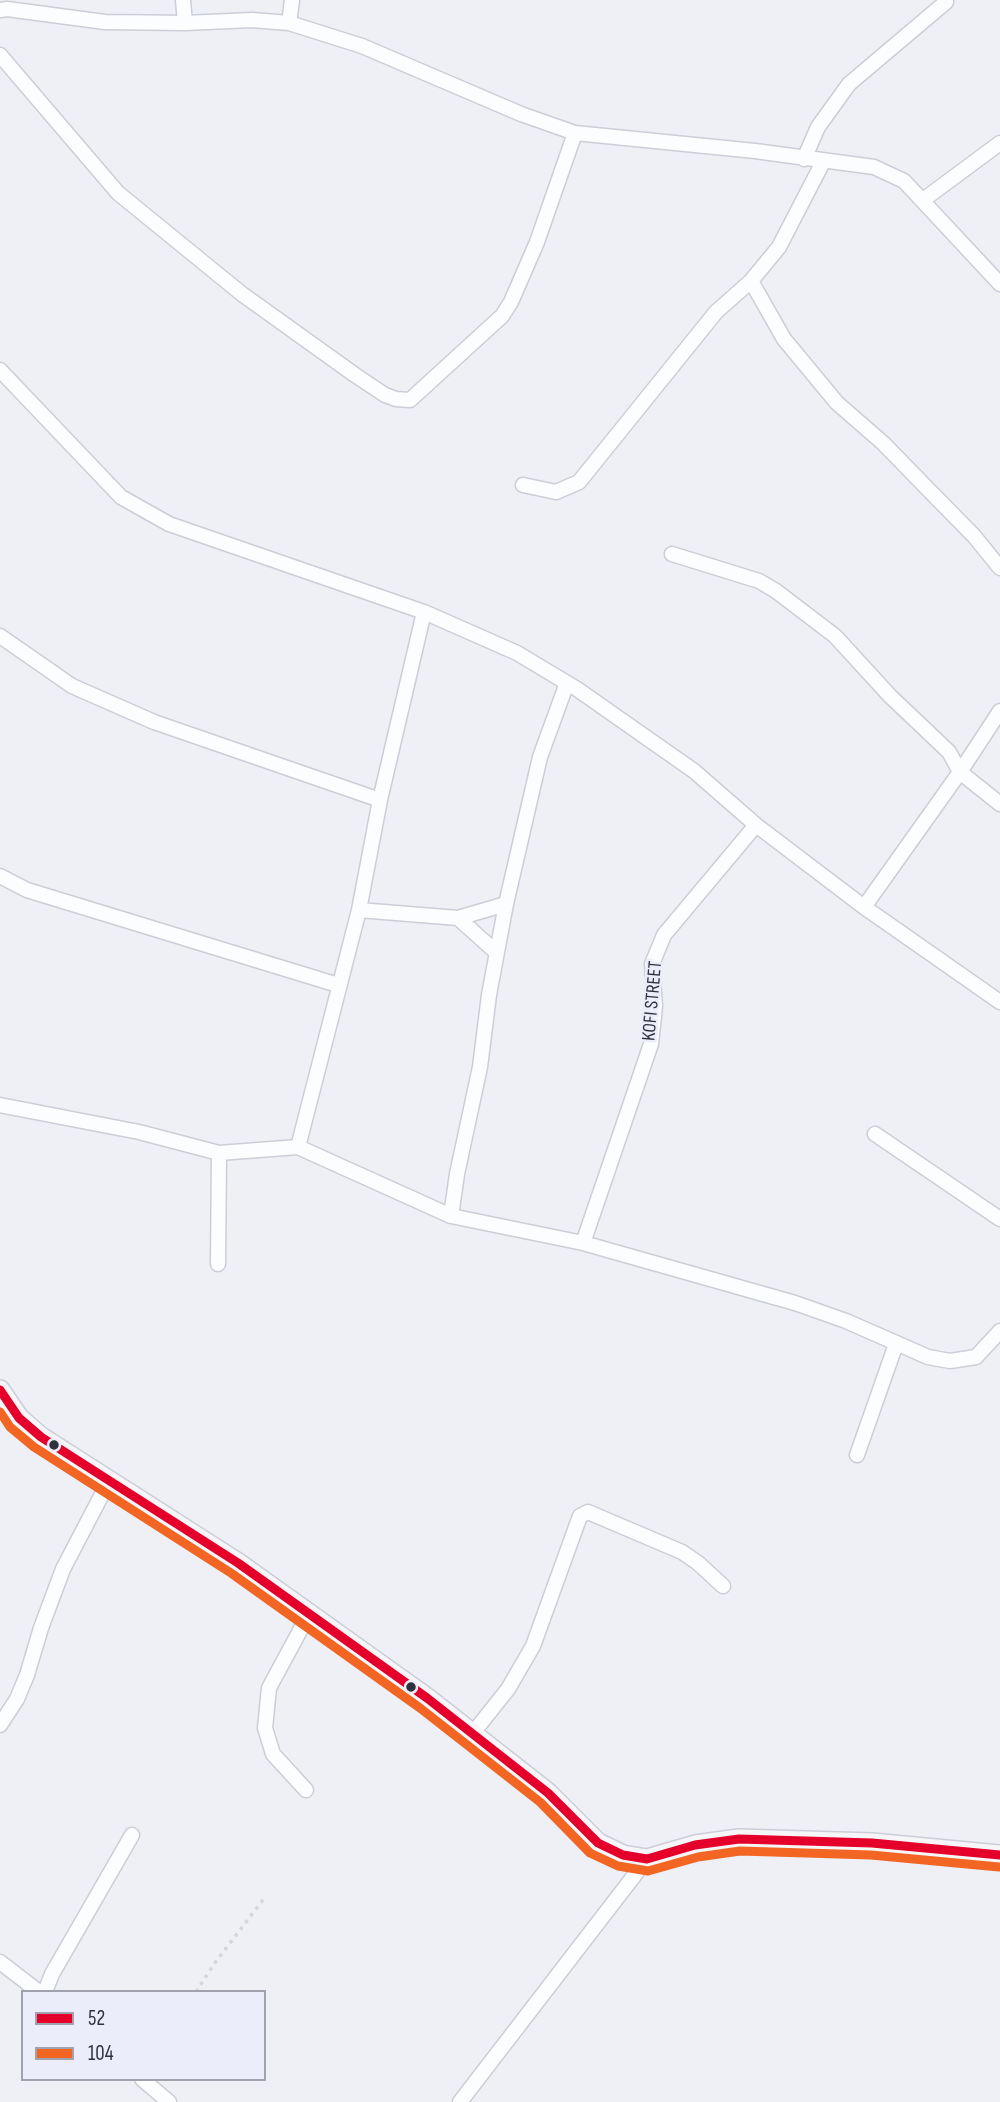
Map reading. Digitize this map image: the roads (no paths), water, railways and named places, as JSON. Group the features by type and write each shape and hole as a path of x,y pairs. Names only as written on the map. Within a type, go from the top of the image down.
{"street":[{"path":"183,0 185,23"},
{"path":"289,23 292,0"},
{"path":"804,159 818,127 849,84 946,1"},
{"path":"5,6 105,22 253,20 289,23 362,46 521,114 575,133 755,151 874,167 904,181 1000,284"},
{"path":"0,55 118,193 242,294 355,375 385,395 396,399 410,400 502,316 511,302 537,242 575,133"},
{"path":"923,200 1000,143"},
{"path":"523,485 544,492 556,492 579,482 716,312 751,281 779,247 823,162"},
{"path":"751,281 784,339 838,403 883,443 974,536 1000,568"},
{"path":"0,370 121,497 169,524 424,612 517,653 567,683 694,771 757,825 864,907 1000,1002"},
{"path":"672,554 744,575 776,591 835,636 890,696 949,752 960,772 1000,804"},
{"path":"298,1147 359,910 380,800 424,612"},
{"path":"0,636 72,686 154,722 380,800"},
{"path":"451,1216 457,1174 480,1067 496,953 506,904 540,757 567,683"},
{"path":"864,907 1000,711"},
{"name":"KOFI STREET","path":"583,1243 651,1044 655,1006 652,964 664,935 757,825"},
{"path":"0,876 27,890 338,985"},
{"path":"359,910 458,918 506,904"},
{"path":"458,918 496,953"},
{"path":"0,1105 139,1132 219,1153 298,1147 451,1216 583,1243 796,1303 846,1321 928,1357 950,1360 976,1357 1000,1331"},
{"path":"875,1134 1000,1219"},
{"path":"218,1264 219,1153"},
{"path":"857,1455 896,1344"},
{"path":"0,1390 19,1418 41,1437 238,1563 427,1698 548,1793 598,1843 623,1855 648,1859 695,1845 739,1839 872,1843 1000,1855"},
{"path":"0,1725 17,1699 27,1675 63,1569 109,1481"},
{"path":"473,1733 508,1689 533,1646 580,1516 587,1513 682,1552 723,1586"},
{"path":"306,1790 273,1754 265,1728 269,1688 309,1614"},
{"path":"46,1990 52,1974 132,1835"},
{"path":"460,2102 648,1859"},
{"path":"0,1962 36,1990"},
{"path":"144,2081 169,2102"}]}
